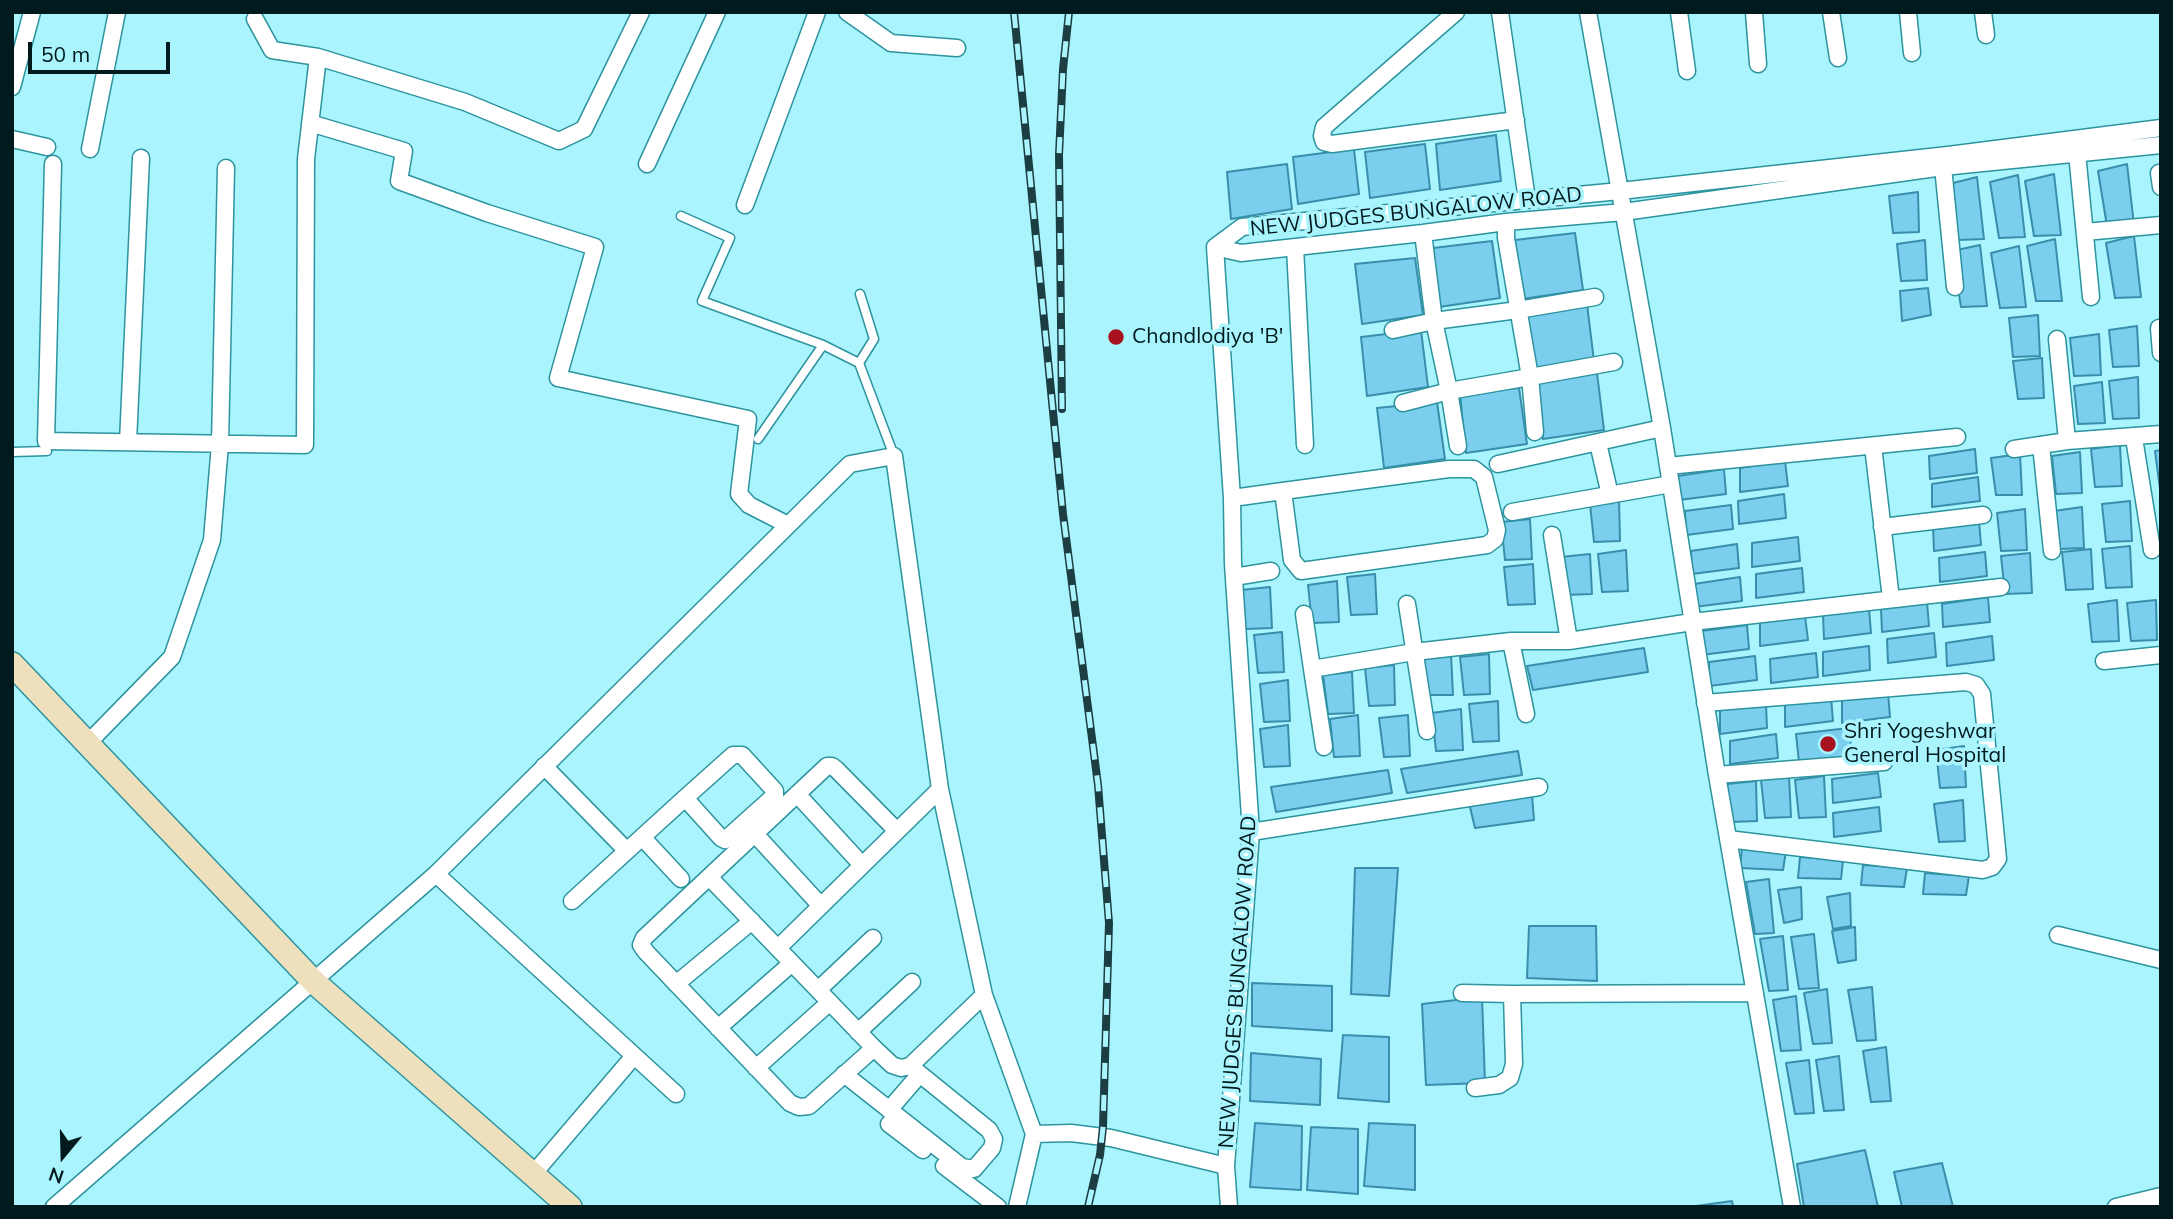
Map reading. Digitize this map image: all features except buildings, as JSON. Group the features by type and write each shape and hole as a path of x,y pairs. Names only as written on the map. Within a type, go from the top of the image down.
{"street":[{"path":"12,87 33,12"},
{"path":"90,149 117,12"},
{"path":"255,14 272,50 318,57 464,102 559,141 584,129 641,12"},
{"path":"647,163 718,12"},
{"path":"745,205 817,12"},
{"path":"847,12 891,43 957,48"},
{"path":"1456,12 1324,127 1324,142 1332,144 1516,120"},
{"path":"1500,12 1527,200"},
{"path":"1588,12 1662,428 1717,775 1792,1207"},
{"path":"1679,12 1687,71"},
{"path":"1754,12 1758,64"},
{"path":"1832,12 1838,58"},
{"path":"1908,12 1912,53"},
{"path":"1983,12 1986,36"},
{"path":"54,164 46,441 305,446 306,159 318,57"},
{"path":"310,123 404,151 398,181 487,213 596,246 558,378 748,419 739,494 749,505 788,525"},
{"name":"NEW JUDGES BUNGALOW ROAD","path":"1229,1207 1226,1166 1251,832 1234,577 1232,498 1214,247 1242,227 1620,191 2161,128"},
{"path":"12,139 47,148"},
{"path":"1214,247 1241,253 1506,222 1623,212 1943,167 2161,145"},
{"path":"2077,153 2091,297"},
{"path":"128,442 141,158"},
{"path":"1943,167 1955,287"},
{"path":"88,743 172,657 212,540 220,444 226,168"},
{"path":"1506,222 1506,238 1530,377 1535,432"},
{"path":"2085,232 2161,225"},
{"path":"1423,233 1434,321 1450,391 1458,446"},
{"path":"1295,247 1305,445"},
{"path":"1393,330 1434,321 1595,297"},
{"path":"2159,328 2161,353"},
{"path":"2057,339 2067,441"},
{"path":"1403,402 1614,362"},
{"path":"1498,464 1662,428"},
{"path":"2014,449 2067,441 2161,435"},
{"path":"1668,467 1957,438"},
{"path":"2134,438 2152,550"},
{"path":"1598,443 1610,495"},
{"path":"2040,445 2052,551"},
{"path":"1873,446 1891,599"},
{"path":"54,1207 436,874 850,464 894,456 940,789 984,995 1034,1134 1017,1207"},
{"path":"1232,498 1283,491 1449,469 1474,469 1484,477 1497,530 1495,539 1487,545 1301,571 1292,560 1283,491"},
{"path":"1512,512 1671,484"},
{"path":"1882,527 1983,515"},
{"path":"1552,535 1569,641"},
{"path":"1234,577 1271,570"},
{"path":"1312,669 1414,652 1511,641 1569,641 1692,622 2001,587"},
{"path":"1407,604 1427,731"},
{"path":"1304,614 1324,747"},
{"path":"1511,641 1526,714"},
{"path":"2104,662 2161,654"},
{"path":"12,664 314,982 570,1207"},
{"path":"1705,703 1966,681 1976,685 1982,694 1998,859 1992,867 1983,870 1728,839"},
{"path":"572,901 685,798 737,754 742,755 775,791 775,795 725,840 685,798"},
{"path":"1717,775 1884,762"},
{"path":"544,766 627,851"},
{"path":"874,1048 809,1106 799,1107 790,1103 641,945 644,938 827,766 832,766 897,831"},
{"path":"1251,832 1539,787"},
{"path":"778,948 940,789"},
{"path":"797,794 862,865"},
{"path":"755,834 821,906"},
{"path":"642,837 681,879"},
{"path":"436,874 676,1094"},
{"path":"709,877 892,1065 915,1070 989,1130 994,1139 992,1148 974,1170 968,1170 889,1117"},
{"path":"676,984 752,921"},
{"path":"2058,935 2161,960"},
{"path":"818,990 873,938"},
{"path":"718,1028 792,963"},
{"path":"858,1032 912,982"},
{"path":"1462,993 1755,993"},
{"path":"1475,1088 1499,1085 1510,1078 1514,1064 1512,994"},
{"path":"889,1117 915,1070 984,995"},
{"path":"756,1068 830,1002"},
{"path":"534,1173 634,1056"},
{"path":"844,1074 889,1117 998,1207"},
{"path":"1034,1134 1072,1133 1111,1138 1226,1166"},
{"path":"2116,1207 2161,1196"}],"lane":[{"path":"681,216 730,238 702,301 823,345 859,363 894,456"},
{"path":"859,363 874,340 860,294"},
{"path":"758,439 823,345"},
{"path":"12,452 47,452"}],"railway":[{"path":"1014,12 1063,514 1098,785 1109,923 1103,1127 1100,1155 1088,1207"},
{"path":"1062,409 1059,155 1069,12"}],"place":[{"name":"Chandlodiya 'B'","path":"1116,337"},
{"name":"Shri Yogeshwar General Hospital","path":"1828,744"}]}
